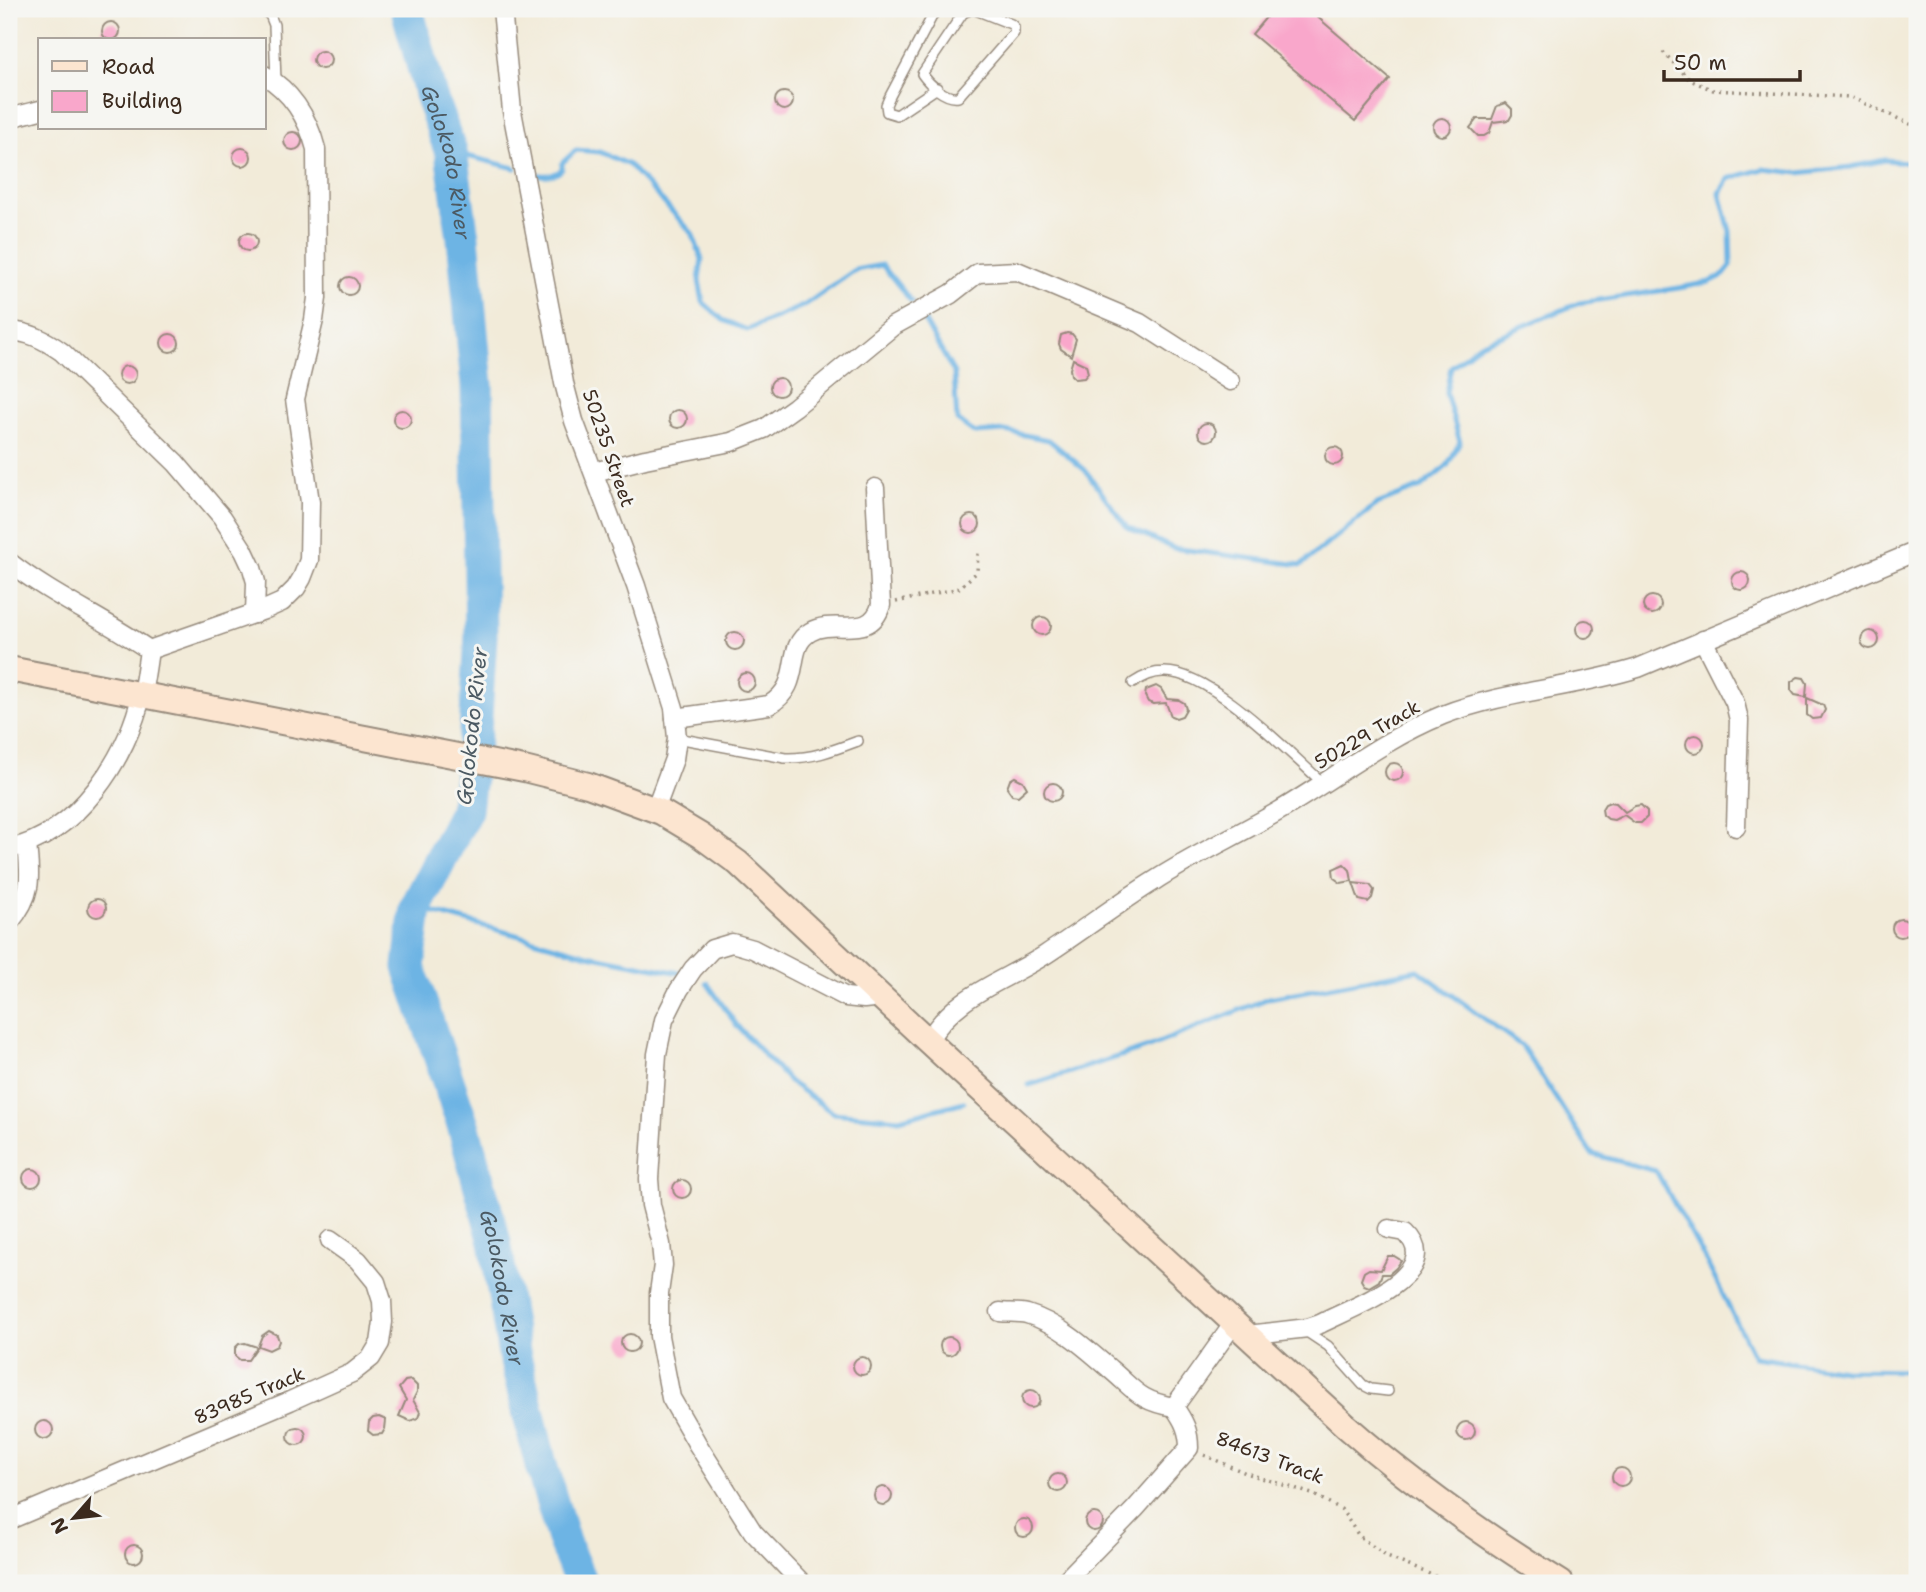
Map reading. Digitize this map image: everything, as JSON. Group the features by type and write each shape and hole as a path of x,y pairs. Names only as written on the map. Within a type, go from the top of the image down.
{"street":[{"name":"50235 Street","path":"502,9 512,111 564,383 574,421 636,586 667,681 676,718 674,759 655,810"},
{"path":"149,650 255,614 282,602 296,588 309,560 310,502 295,399 317,298 316,149 311,129 297,106 270,79"},
{"path":"9,118 38,111"},
{"path":"594,472 731,442 764,429 795,407 893,326 951,294 978,273 1017,271 1127,317 1230,381"},
{"path":"9,331 42,338 62,352 176,463 222,517 244,551 256,582 255,614"},
{"path":"676,718 769,705 781,698 789,687 798,645 807,634 821,627 860,626 870,623 877,616 881,605 875,488"},
{"name":"50229 Track","path":"928,1041 939,1021 981,990 1042,957 1155,880 1412,728 1482,702 1609,677 1638,668 1917,551"},
{"path":"9,562 36,582 115,626 149,650"},
{"path":"1703,640 1735,703 1739,720 1737,827"},
{"path":"9,849 27,845 74,813 103,779 118,756 142,694 149,650"},
{"path":"9,669 524,769 588,785 655,810 701,836 738,863 1393,1468 1504,1547 1561,1583"},
{"path":"9,923 20,911 27,897 30,875 27,845"},
{"path":"802,1583 753,1532 671,1398 659,1336 659,1293 663,1265 661,1244 651,1205 649,1179 657,1054 664,1020 693,969 712,949 732,943 753,948 846,997 881,997"},
{"path":"1174,1407 1240,1329 1301,1329 1330,1318 1395,1285 1408,1274 1417,1258 1417,1247 1405,1232 1390,1229"},
{"name":"83985 Track","path":"9,1520 290,1401 352,1373 371,1358 380,1343 383,1322 382,1301 376,1282 358,1260 330,1240"},
{"path":"1000,1312 1026,1314 1044,1321 1071,1338 1138,1395 1153,1404 1174,1407 1189,1434 1189,1448"},
{"name":"84613 Track","path":"1063,1583 1135,1509 1189,1448"}],"lane":[{"path":"261,9 270,15 274,25 270,79"},
{"path":"936,9 889,98 887,111 897,116 905,113 937,88"},
{"path":"973,9 1011,24 1014,27 1013,33 958,97 953,99 922,74 963,13 973,9"},
{"path":"1133,682 1149,674 1165,671 1186,676 1213,689 1323,783"},
{"path":"677,738 785,758 828,752 858,741"},
{"path":"1301,1329 1328,1346 1363,1385 1388,1391"}],"path":[{"path":"1663,52 1690,80 1713,90 1850,96 1917,127"},
{"path":"881,605 959,588 977,572 978,553"},
{"name":"84613 Track","path":"1189,1448 1246,1473 1322,1499 1341,1509 1359,1536 1387,1558 1452,1583"}],"building":[{"path":"1273,9 1308,9 1390,79 1355,121 1252,34"},
{"path":"111,22 119,28 116,38 106,38 102,31 105,25"},
{"path":"322,51 328,54 331,60 328,66 322,69 316,66 313,60 316,54"},
{"path":"784,92 790,95 793,101 790,107 784,110 778,107 775,101 778,95"},
{"path":"1506,103 1512,109 1509,120 1493,122 1489,133 1484,136 1478,136 1470,128 1477,119 1492,119 1497,106"},
{"path":"1442,118 1450,123 1451,127 1446,135 1442,136 1434,131 1433,127 1438,119"},
{"path":"293,132 299,135 302,141 299,147 293,150 287,147 284,141 287,135"},
{"path":"242,148 248,151 251,157 248,163 242,166 236,163 233,157 236,151"},
{"path":"248,233 254,236 257,242 254,248 248,251 242,248 239,242 242,236"},
{"path":"349,277 355,280 358,286 355,292 349,295 343,292 340,286 343,280"},
{"path":"1067,333 1076,339 1071,356 1061,349 1059,344 1061,335"},
{"path":"170,334 176,337 179,343 176,349 170,352 164,349 161,343 164,337"},
{"path":"1073,359 1086,365 1088,373 1084,378 1075,379 1071,375"},
{"path":"127,366 133,369 136,375 133,381 127,384 121,381 118,375 121,369"},
{"path":"779,378 785,381 788,387 785,393 779,396 773,393 770,387 773,381"},
{"path":"402,410 408,413 411,419 408,425 402,428 396,425 393,419 396,413"},
{"path":"678,410 684,413 687,419 684,425 678,428 672,425 669,419 672,413"},
{"path":"1207,423 1213,426 1216,432 1213,438 1207,441 1201,438 1198,432 1201,426"},
{"path":"1334,447 1340,450 1343,456 1340,462 1334,465 1328,462 1325,456 1328,450"},
{"path":"971,515 977,518 980,524 977,530 971,533 965,530 962,524 965,518"},
{"path":"1741,572 1747,575 1750,581 1747,587 1741,590 1735,587 1732,581 1735,575"},
{"path":"1652,596 1658,599 1661,605 1658,611 1652,614 1646,611 1643,605 1646,599"},
{"path":"1042,617 1048,620 1051,626 1048,632 1042,635 1036,632 1033,626 1036,620"},
{"path":"1585,620 1591,623 1594,629 1591,635 1585,638 1579,635 1576,629 1579,623"},
{"path":"1870,631 1876,634 1879,640 1876,646 1870,649 1864,646 1861,640 1864,634"},
{"path":"735,632 743,637 744,641 739,649 735,650 727,645 726,641 731,633"},
{"path":"746,673 752,676 755,682 752,688 746,691 740,688 737,682 740,676"},
{"path":"1798,677 1804,678 1807,683 1806,697 1795,695 1791,690 1791,682"},
{"path":"1156,686 1167,699 1184,703 1186,709 1182,716 1171,716 1166,703 1148,702 1146,690"},
{"path":"1807,698 1823,705 1825,710 1821,718 1812,719 1807,715"},
{"path":"1695,735 1701,738 1704,744 1701,750 1695,753 1689,750 1686,744 1689,738"},
{"path":"1394,763 1400,766 1403,772 1400,778 1394,781 1388,778 1385,772 1388,766"},
{"path":"1015,777 1023,781 1027,788 1018,796 1012,795 1007,788 1010,780"},
{"path":"1053,783 1061,788 1062,792 1057,800 1053,801 1045,796 1044,792 1049,784"},
{"path":"1610,802 1616,803 1625,812 1641,805 1647,811 1647,817 1641,823 1635,823 1624,815 1614,820 1608,819 1603,815 1602,809"},
{"path":"1344,864 1350,870 1352,881 1341,883 1334,878 1333,869"},
{"path":"1353,883 1370,885 1374,890 1368,902 1359,900"},
{"path":"97,899 103,902 106,908 103,914 97,917 91,914 88,908 91,902"},
{"path":"1901,919 1907,922 1910,928 1907,934 1901,937 1895,934 1892,928 1895,922"},
{"path":"32,1169 38,1172 41,1178 38,1184 32,1187 26,1184 23,1178 26,1172"},
{"path":"682,1180 688,1183 691,1189 688,1195 682,1198 676,1195 673,1189 676,1183"},
{"path":"1388,1256 1394,1256 1401,1261 1389,1274 1382,1274 1379,1281 1369,1287 1364,1285 1361,1280 1364,1272 1369,1269 1381,1270"},
{"path":"269,1331 277,1335 279,1341 277,1346 269,1350 258,1346 262,1336"},
{"path":"630,1334 636,1337 639,1343 636,1349 630,1352 624,1349 621,1343 624,1337"},
{"path":"949,1337 955,1340 958,1346 955,1352 949,1355 943,1352 940,1346 943,1340"},
{"path":"245,1343 257,1347 248,1360 240,1360 235,1356 235,1348"},
{"path":"862,1357 868,1360 871,1366 868,1372 862,1375 856,1372 853,1366 856,1360"},
{"path":"411,1380 417,1386 413,1400 420,1412 418,1418 410,1421 399,1416 406,1400 399,1388 405,1381"},
{"path":"1031,1390 1037,1393 1040,1399 1037,1405 1031,1408 1025,1405 1022,1399 1025,1393"},
{"path":"379,1417 386,1420 385,1429 382,1434 373,1435 368,1431 369,1422"},
{"path":"44,1421 50,1424 53,1430 50,1436 44,1439 38,1436 35,1430 38,1424"},
{"path":"1466,1422 1472,1425 1475,1431 1472,1437 1466,1440 1460,1437 1457,1431 1460,1425"},
{"path":"297,1427 303,1430 306,1436 303,1442 297,1445 291,1442 288,1436 291,1430"},
{"path":"1621,1468 1627,1471 1630,1477 1627,1483 1621,1486 1615,1483 1612,1477 1615,1471"},
{"path":"1058,1474 1064,1477 1067,1483 1064,1489 1058,1492 1052,1489 1049,1483 1052,1477"},
{"path":"883,1487 889,1490 892,1496 889,1502 883,1505 877,1502 874,1496 877,1490"},
{"path":"1094,1513 1100,1516 1103,1522 1100,1528 1094,1531 1088,1528 1085,1522 1088,1516"},
{"path":"1024,1519 1030,1522 1033,1528 1030,1534 1024,1537 1018,1534 1015,1528 1018,1522"},
{"path":"134,1545 140,1548 143,1554 140,1560 134,1563 128,1560 125,1554 128,1548"}],"waterway":[{"name":"Golokodo River","path":"407,9 432,100 451,152 463,238 477,385 481,636 475,732 466,810 416,907 409,967 463,1125 495,1242 513,1348 541,1465 564,1542 581,1583"},
{"path":"535,175 559,172 562,163 576,150 600,152 629,165 692,233 702,259 699,280 703,302 723,320 747,330 805,305 855,270 882,265 911,301"},
{"path":"451,152 515,168"},
{"path":"921,315 954,373 957,420 975,433 1005,431 1049,440 1085,470 1127,527 1173,548 1301,565 1377,504 1421,487 1447,466 1460,442 1446,393 1451,367 1480,344 1579,303 1679,288 1710,282 1724,275 1731,266 1730,231 1720,193 1728,179 1763,169 1799,173 1885,160 1917,163"},
{"path":"416,907 588,955 680,973"},
{"path":"1029,1085 1146,1048 1269,998 1418,970 1522,1046 1592,1154 1656,1171 1702,1253 1754,1357 1844,1370 1917,1371"},
{"path":"707,983 738,1027 790,1082 833,1113 899,1119 964,1102"}]}
